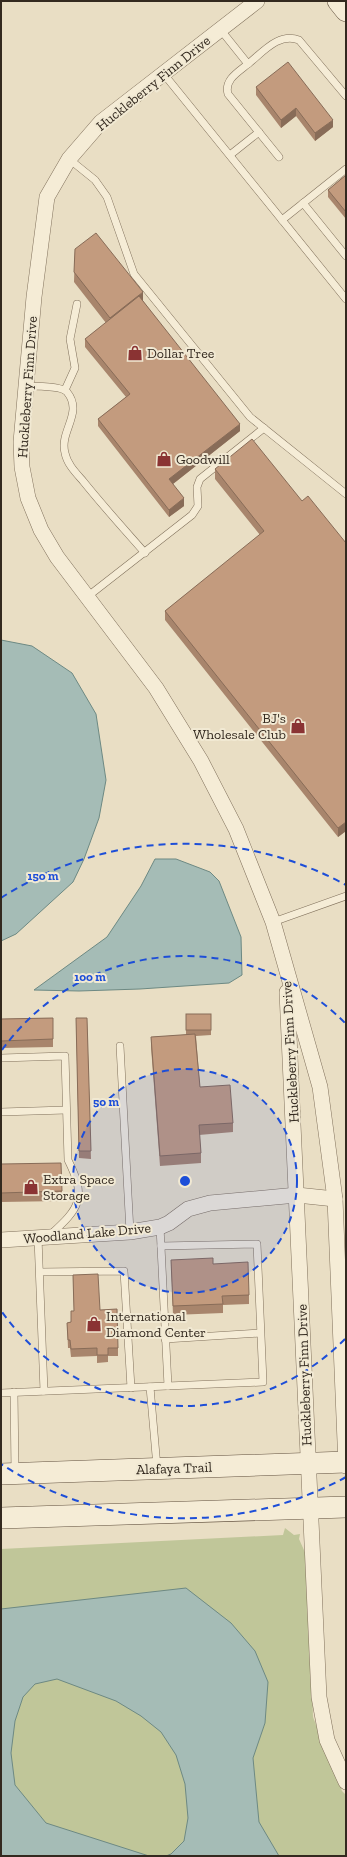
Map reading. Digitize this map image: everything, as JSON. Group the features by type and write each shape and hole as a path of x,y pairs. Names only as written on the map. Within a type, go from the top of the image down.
{"main road":[{"path":"338,1 346,11"},
{"name":"Alafaya Trail","path":"8,1473 346,1462"},
{"path":"1,1518 346,1507"}],"street":[{"name":"Huckleberry Finn Drive","path":"257,1 163,72 101,122 69,159 47,197 34,297 25,386 21,442 22,467 28,498 41,530 57,557 156,688 200,761 236,829 273,922 320,1087 338,1199 343,1305 346,1466"},
{"name":"Huckleberry Finn Drive","path":"286,964 319,1697 327,1740 346,1782"},
{"name":"Woodland Lake Drive","path":"1,1240 130,1232 160,1227 169,1223 188,1209 210,1203 297,1195 338,1199"}],"lane":[{"path":"220,29 248,64"},
{"path":"279,157 228,94 226,89 232,77 280,39 294,38 304,44 346,96"},
{"path":"163,72 346,299"},
{"path":"230,155 259,132"},
{"path":"69,159 95,180 107,197 134,274 250,417 346,494"},
{"path":"282,220 346,169"},
{"path":"303,203 346,256"},
{"path":"65,390 75,368 70,339 77,304"},
{"path":"25,386 65,390 72,399 74,406 64,442 64,452 67,461 90,490 145,553"},
{"path":"87,597 192,515 198,506 197,487 200,479 264,428"},
{"path":"273,922 346,896"},
{"path":"120,1046 130,1232"},
{"path":"1,1058 65,1056 67,1164 76,1174 79,1199 71,1214 43,1238 40,1272 44,1391"},
{"path":"1,1112 66,1110"},
{"path":"160,1227 168,1386"},
{"path":"1,1393 262,1382 257,1244 161,1246"},
{"path":"40,1272 124,1271 131,1388"},
{"path":"165,1339 260,1333"},
{"path":"150,1387 157,1469"},
{"path":"8,1473 14,1392"}],"green space":[{"path":"285,1528 294,1535 300,1534 299,1539 308,1559 313,1717 342,1791 346,1795 346,1856 1,1856 1,1549 283,1535"}],"water":[{"path":"1,640 32,646 72,673 96,714 106,780 99,818 84,859 73,882 16,934 1,941"},
{"path":"155,859 176,859 210,872 219,881 241,937 242,975 229,983 140,989 79,991 34,990 107,937 141,886"},
{"path":"186,1588 231,1623 255,1651 268,1682 265,1723 253,1758 259,1822 279,1856 166,1856 171,1854 184,1841 188,1818 185,1784 176,1755 161,1732 141,1716 116,1701 57,1679 35,1684 23,1697 15,1721 11,1753 15,1785 46,1823 149,1856 1,1856 1,1609"}],"building":[{"path":"288,62 333,120 315,133 296,108 281,120 256,87"},
{"path":"346,175 346,212 328,190"},
{"path":"96,233 143,292 110,318 74,272 75,249"},
{"name":"Goodwill","path":"139,296 240,424 169,479 184,498 169,510 98,419 130,394 85,339"},
{"name":"BJ's Wholesale Club","path":"252,439 302,501 308,496 346,543 346,822 338,828 165,611 264,531 215,469"},
{"path":"186,1014 211,1014 211,1030 186,1030"},
{"path":"53,1018 53,1039 1,1041 1,1019"},
{"name":"Extra Space Storage","path":"76,1018 87,1018 91,1151 79,1151"},
{"path":"195,1034 200,1087 230,1085 233,1123 199,1125 201,1153 160,1156 151,1037"},
{"name":"Extra Space Storage","path":"61,1163 62,1191 1,1193 1,1164"},
{"path":"213,1258 213,1264 248,1262 249,1295 222,1296 223,1304 173,1306 171,1260"},
{"name":"International Diamond Center","path":"98,1274 100,1310 117,1309 118,1348 108,1348 108,1355 97,1355 97,1348 71,1349 70,1340 68,1340 67,1323 71,1322 71,1311 74,1311 73,1275"}],"place":[{"name":"Dollar Tree","path":"135,353"},
{"name":"Goodwill","path":"164,459"},
{"name":"BJ's Wholesale Club","path":"298,726"},
{"name":"Extra Space Storage","path":"31,1187"},
{"name":"International Diamond Center","path":"94,1324"}]}
